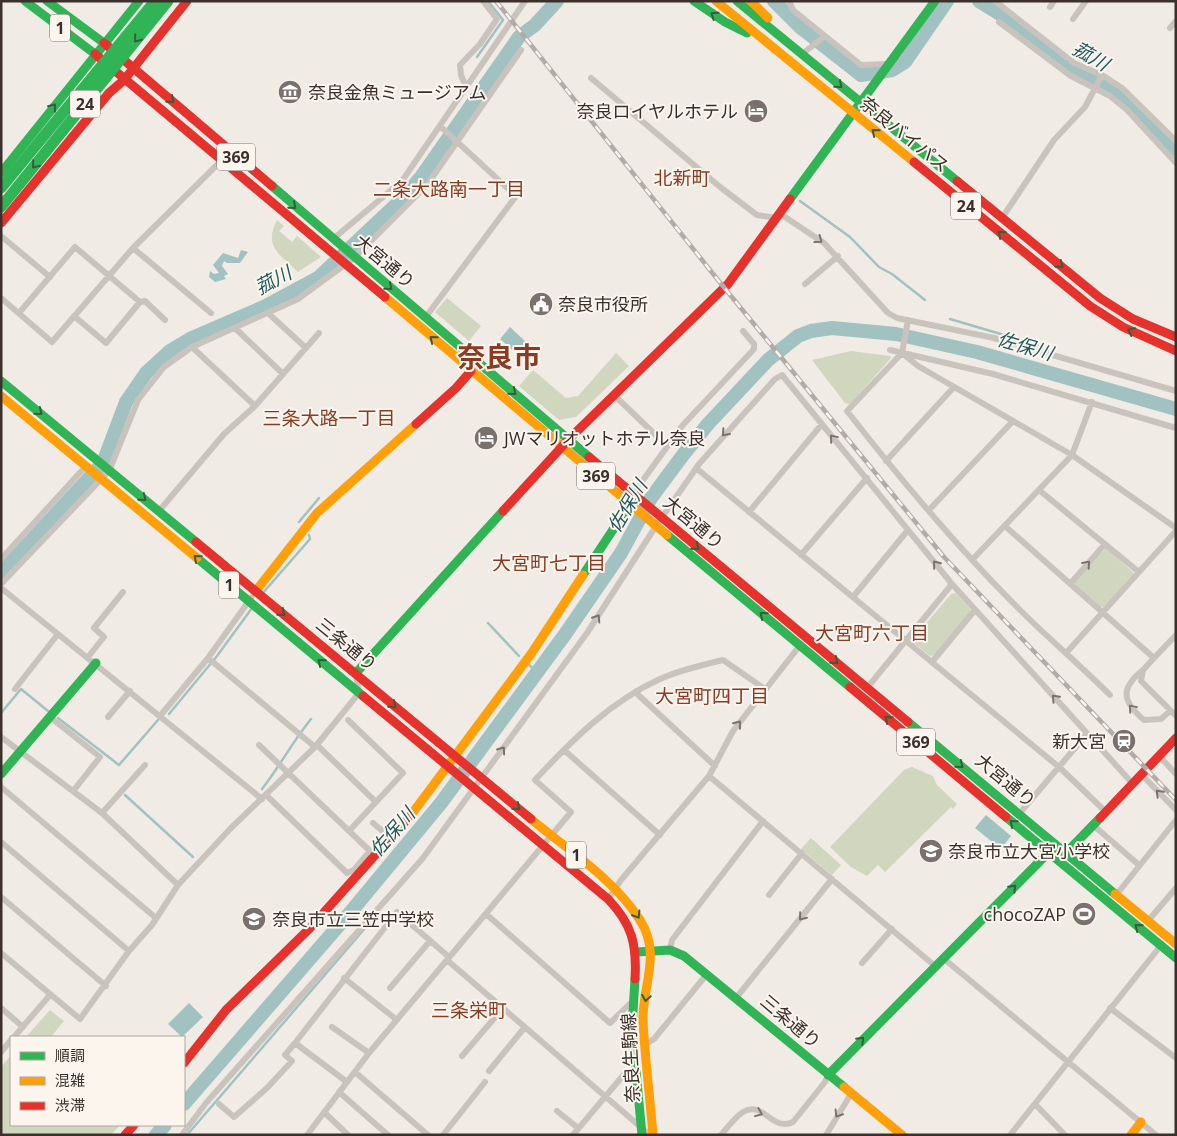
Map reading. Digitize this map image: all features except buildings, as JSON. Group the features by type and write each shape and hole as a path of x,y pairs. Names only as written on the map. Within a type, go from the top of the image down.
{"main road":[{"name":"1","path":"25,1 95,54"},
{"name":"1","path":"47,1 104,43"},
{"name":"24","path":"1,188 155,1"},
{"name":"24","path":"1,207 168,1"},
{"path":"1,223 109,93 124,80 187,1"},
{"path":"694,1 725,22 767,43"},
{"name":"奈良バイパス","path":"716,1 1090,306 1123,327 1176,351"},
{"name":"奈良バイパス","path":"737,1 1100,298 1134,319 1176,337"},
{"path":"356,673 565,443 728,284 851,113 935,1"},
{"path":"3,167 137,3"},
{"path":"758,4 787,34 802,54"},
{"name":"大宮通り","path":"104,43 421,322 803,641 1050,854 1168,942"},
{"name":"大宮通り","path":"95,54 124,80 334,246"},
{"name":"大宮通り","path":"421,322 471,371 565,443"},
{"path":"252,597 317,513 456,388 471,371"},
{"name":"三条通り","path":"1,380 90,464"},
{"name":"三条通り","path":"1,396 90,464 159,511 359,693 608,899 623,915 637,952 670,950 684,956 902,1135"},
{"name":"三条通り","path":"104,473 252,597 356,673 480,778 551,834 616,889 641,922 651,950"},
{"path":"185,1062 226,1010 310,928 392,839 456,757 531,654 633,500"},
{"name":"大宮通り","path":"803,641 867,688 1117,894 1148,921 1168,942 1176,958"},
{"path":"1,774 50,717 92,660"},
{"path":"828,1075 939,962 1050,854 1066,852 1176,738"},
{"name":"奈良生駒線","path":"646,1133 643,1018 650,976 651,950"},
{"name":"奈良生駒線","path":"637,952 632,1029 635,1069 646,1133"},
{"path":"1131,1135 1142,1122"}],"street":[{"path":"168,23 194,1"},
{"path":"466,87 461,75 460,65 480,44 497,19 483,1"},
{"path":"334,246 402,181 525,1"},
{"path":"789,1 793,10 861,65 887,65"},
{"path":"996,1 1074,63 1102,75 1137,100 1176,141"},
{"path":"1073,18 1086,1"},
{"path":"1170,28 1176,21"},
{"path":"999,22 1071,76 1110,96 1126,110 1176,163"},
{"path":"802,54 825,36"},
{"path":"1,584 104,473 138,400 164,368 192,347 298,299 349,260 427,185 521,50"},
{"path":"1002,218 1054,140 1085,108 1102,75"},
{"path":"592,78 720,187 757,215 778,215 824,243 888,312 897,318 994,338 1176,392"},
{"path":"421,322 516,196 440,126"},
{"path":"1,298 52,342 133,248 223,159"},
{"path":"1,236 50,277"},
{"path":"19,313 75,247 140,302"},
{"path":"133,248 211,313"},
{"path":"805,284 838,256"},
{"path":"74,316 106,343 140,302 146,301 165,320"},
{"path":"268,313 306,348"},
{"path":"908,321 902,351 847,411 886,461 972,560 1020,610 1110,695"},
{"path":"235,328 283,374"},
{"path":"633,500 667,446 754,349 754,344 743,331"},
{"path":"159,511 224,434 255,406 319,333"},
{"path":"192,347 255,406"},
{"path":"890,350 902,351 993,374 1176,428"},
{"path":"902,351 918,366 1072,455 1176,530 1066,652"},
{"path":"182,1135 213,1095 423,858 472,788 587,633 657,521 696,468 775,379 782,375 952,584 1083,727 1086,735 1133,784"},
{"path":"886,461 954,387"},
{"path":"614,395 667,446"},
{"path":"972,560 1072,455 1092,402"},
{"path":"929,510 1013,421"},
{"path":"749,512 822,424"},
{"path":"1,559 90,464"},
{"path":"696,468 1058,767 1106,812"},
{"path":"802,555 867,478"},
{"path":"1039,490 1139,572"},
{"path":"1004,526 1154,658"},
{"path":"854,597 908,530"},
{"path":"1070,584 1105,544"},
{"path":"867,688 952,584"},
{"path":"1,588 264,797 346,873 354,870 370,850 259,745"},
{"path":"92,660 104,637 94,628 123,592"},
{"path":"160,716 208,658 252,597"},
{"path":"932,662 975,610"},
{"path":"15,690 58,634"},
{"path":"1170,710 1161,719 1144,720 1127,702 1126,692 1136,676 1176,634"},
{"path":"608,899 621,880 709,776 733,731 803,641"},
{"path":"208,658 316,746 376,802"},
{"path":"307,1135 354,1072 571,812 535,780 564,750 594,722 635,692 661,679 723,660 765,689"},
{"path":"1143,670 1140,680 1176,716"},
{"path":"1,953 80,1020 106,986 129,951 156,918 178,885 230,828 316,746 359,693 356,673"},
{"path":"108,717 130,691"},
{"path":"635,692 715,766"},
{"path":"50,717 100,757 74,790"},
{"path":"348,720 403,773 349,831"},
{"path":"1019,814 1086,735"},
{"path":"1,737 74,790 102,813 178,885"},
{"path":"564,750 660,835"},
{"path":"1159,756 1176,774"},
{"path":"102,813 145,765"},
{"path":"1142,775 1176,810"},
{"path":"709,776 892,929 939,962 1068,1062 1156,1135"},
{"path":"1,787 156,918"},
{"path":"1117,894 1176,820"},
{"path":"670,950 672,940 763,821"},
{"path":"373,823 392,839"},
{"path":"1092,825 1139,865"},
{"path":"1,842 129,951"},
{"path":"769,894 802,853"},
{"path":"736,998 832,879"},
{"path":"1148,921 1176,888"},
{"path":"1,897 106,986"},
{"path":"220,1104 234,1117 267,1088 292,1061 285,1056 397,912 646,1133"},
{"path":"486,914 610,1023 635,1000"},
{"path":"862,963 892,929"},
{"path":"390,988 430,941"},
{"path":"1010,1135 1110,1008 1168,942"},
{"path":"644,1045 654,1039 707,974"},
{"path":"344,978 397,1020"},
{"path":"15,1036 50,995"},
{"path":"1,1008 23,1027"},
{"path":"462,1056 503,1008"},
{"path":"1110,1008 1176,1058"},
{"path":"332,1027 369,1054"},
{"path":"489,1070 525,1027"},
{"path":"1,1052 10,1041"},
{"path":"295,1043 347,1082"},
{"path":"573,1135 626,1072 635,1069"},
{"path":"354,1072 427,1134"},
{"path":"721,1135 741,1114 749,1109 761,1112 778,1124 786,1126 793,1122 825,1082 828,1075"},
{"path":"443,1135 485,1082"},
{"path":"339,1092 388,1135"},
{"path":"826,1135 851,1094"},
{"path":"1035,1104 1065,1135"},
{"path":"557,1111 578,1128"},
{"path":"324,1112 348,1135"},
{"path":"418,1135 427,1134"}],"green space":[{"path":"277,220 284,226 279,231 292,242 297,236 321,257 298,272 280,255 273,244 273,229"},
{"path":"447,298 481,326 469,341 435,312"},
{"path":"851,351 890,356 891,358 850,404 845,403 812,360"},
{"path":"616,353 629,366 576,417 559,420 519,386 533,370 566,398 578,396"},
{"path":"1106,548 1134,573 1104,607 1099,607 1074,583"},
{"path":"956,593 970,609 970,613 935,655 930,656 914,643 914,638 951,594"},
{"path":"912,767 933,776 937,785 957,804 953,809 951,807 885,872 878,865 867,876 851,867 830,847 904,770"},
{"path":"811,838 841,865 832,875 801,849"},
{"path":"50,1010 64,1021 52,1036 27,1036"},
{"path":"10,1056 10,1126 119,1126 111,1135 1,1135 1,1067"}],"water":[{"path":"241,250 248,252 240,263 227,263 224,261 222,266 228,274 224,276 226,279 215,282 209,277 210,271 214,274 219,273 213,265 223,253 238,258"},
{"path":"510,327 526,342 517,354 500,339"},
{"path":"986,815 1011,836 1001,849 975,828"},
{"path":"189,1003 203,1017 183,1036 168,1024"}],"waterway":[{"path":"477,57 503,20 488,1"},
{"name":"菰川","path":"1,573 103,463 126,402 146,373 170,351 190,339 266,306 318,278 402,199 421,177 519,37 535,25 557,1"},
{"name":"菰川","path":"774,1 800,27 861,75 892,70 905,62 947,1"},
{"name":"菰川","path":"979,1 1000,14 1072,69 1109,88 1134,109 1176,153"},
{"path":"800,201 850,237 879,267 892,274 925,300"},
{"path":"950,319 1038,345"},
{"name":"佐保川","path":"185,1103 354,908 441,803 566,633 621,553 651,498 683,455 708,424 768,360 798,336 811,331 832,328 896,334 977,352 1176,409"},
{"path":"299,522 319,498"},
{"path":"262,594 310,539 309,535"},
{"path":"169,714 217,656 252,608"},
{"path":"488,623 519,656"},
{"path":"527,663 537,672"},
{"path":"1,713 21,689 48,711"},
{"path":"58,718 119,765 158,720"},
{"path":"262,789 311,719"},
{"path":"125,795 193,857"},
{"path":"187,1135 372,920"},
{"name":"佐保川","path":"156,1135 164,1126"}],"railway":[{"path":"496,1 718,280 944,557 1176,800"}],"traffic: fast":[{"path":"25,1 95,54"},
{"path":"47,1 104,43"},
{"path":"1,173 139,1"},
{"path":"1,188 155,1"},
{"path":"1,207 168,1"},
{"path":"694,1 725,22 747,33"},
{"path":"737,1 957,181"},
{"path":"790,199 935,1"},
{"path":"272,186 589,457"},
{"path":"1,381 196,542"},
{"path":"583,575 630,504"},
{"path":"356,673 503,511"},
{"path":"667,535 850,687"},
{"path":"197,558 363,696"},
{"path":"1,774 96,663"},
{"path":"908,722 1115,894"},
{"path":"1006,817 1176,958"},
{"path":"828,1075 1045,856 1066,853 1100,818"},
{"path":"637,952 670,950 684,956 844,1087"},
{"path":"635,979 632,1029 642,1135"}],"traffic: slow":[{"path":"716,1 914,162"},
{"path":"751,1 768,18"},
{"path":"385,297 667,535"},
{"path":"1,396 197,558"},
{"path":"255,592 317,513 416,424"},
{"path":"411,815 531,654 583,575"},
{"path":"531,819 604,878 629,905 640,920 646,933 650,945 650,958 643,1021 653,1135"},
{"path":"1115,894 1176,944"},
{"path":"844,1087 902,1135"},
{"path":"1131,1135 1141,1122"}],"traffic: jam":[{"path":"1,223 109,93 124,80 187,1"},
{"path":"104,43 272,186"},
{"path":"95,54 385,297"},
{"path":"914,162 1090,306 1123,327 1176,351"},
{"path":"957,181 1100,298 1133,319 1176,337"},
{"path":"503,511 569,439 728,284 790,199"},
{"path":"416,424 456,388 471,371"},
{"path":"589,457 908,722"},
{"path":"196,542 531,819"},
{"path":"850,687 1006,817"},
{"path":"363,696 608,899 628,926 634,945 635,979"},
{"path":"1100,818 1176,738"},
{"path":"185,1062 226,1010 310,928 411,815"},
{"path":"125,1135 133,1126"}],"place":[{"name":"奈良金魚ミュージアム","path":"290,92"},
{"name":"奈良ロイヤルホテル","path":"756,111"},
{"name":"奈良市役所","path":"541,304"},
{"name":"JWマリオットホテル奈良","path":"486,438"},
{"name":"新大宮","path":"1124,741"},
{"name":"奈良市立大宮小学校","path":"931,851"},
{"name":"chocoZAP","path":"1084,914"},
{"name":"奈良市立三笠中学校","path":"254,919"}],"district":[{"name":"北新町","path":"682,178"},
{"name":"二条大路南一丁目","path":"449,189"},
{"name":"奈良市","path":"499,356"},
{"name":"三条大路一丁目","path":"329,418"},
{"name":"大宮町七丁目","path":"549,563"},
{"name":"大宮町六丁目","path":"872,633"},
{"name":"大宮町四丁目","path":"712,696"},
{"name":"三条栄町","path":"469,1010"}]}
